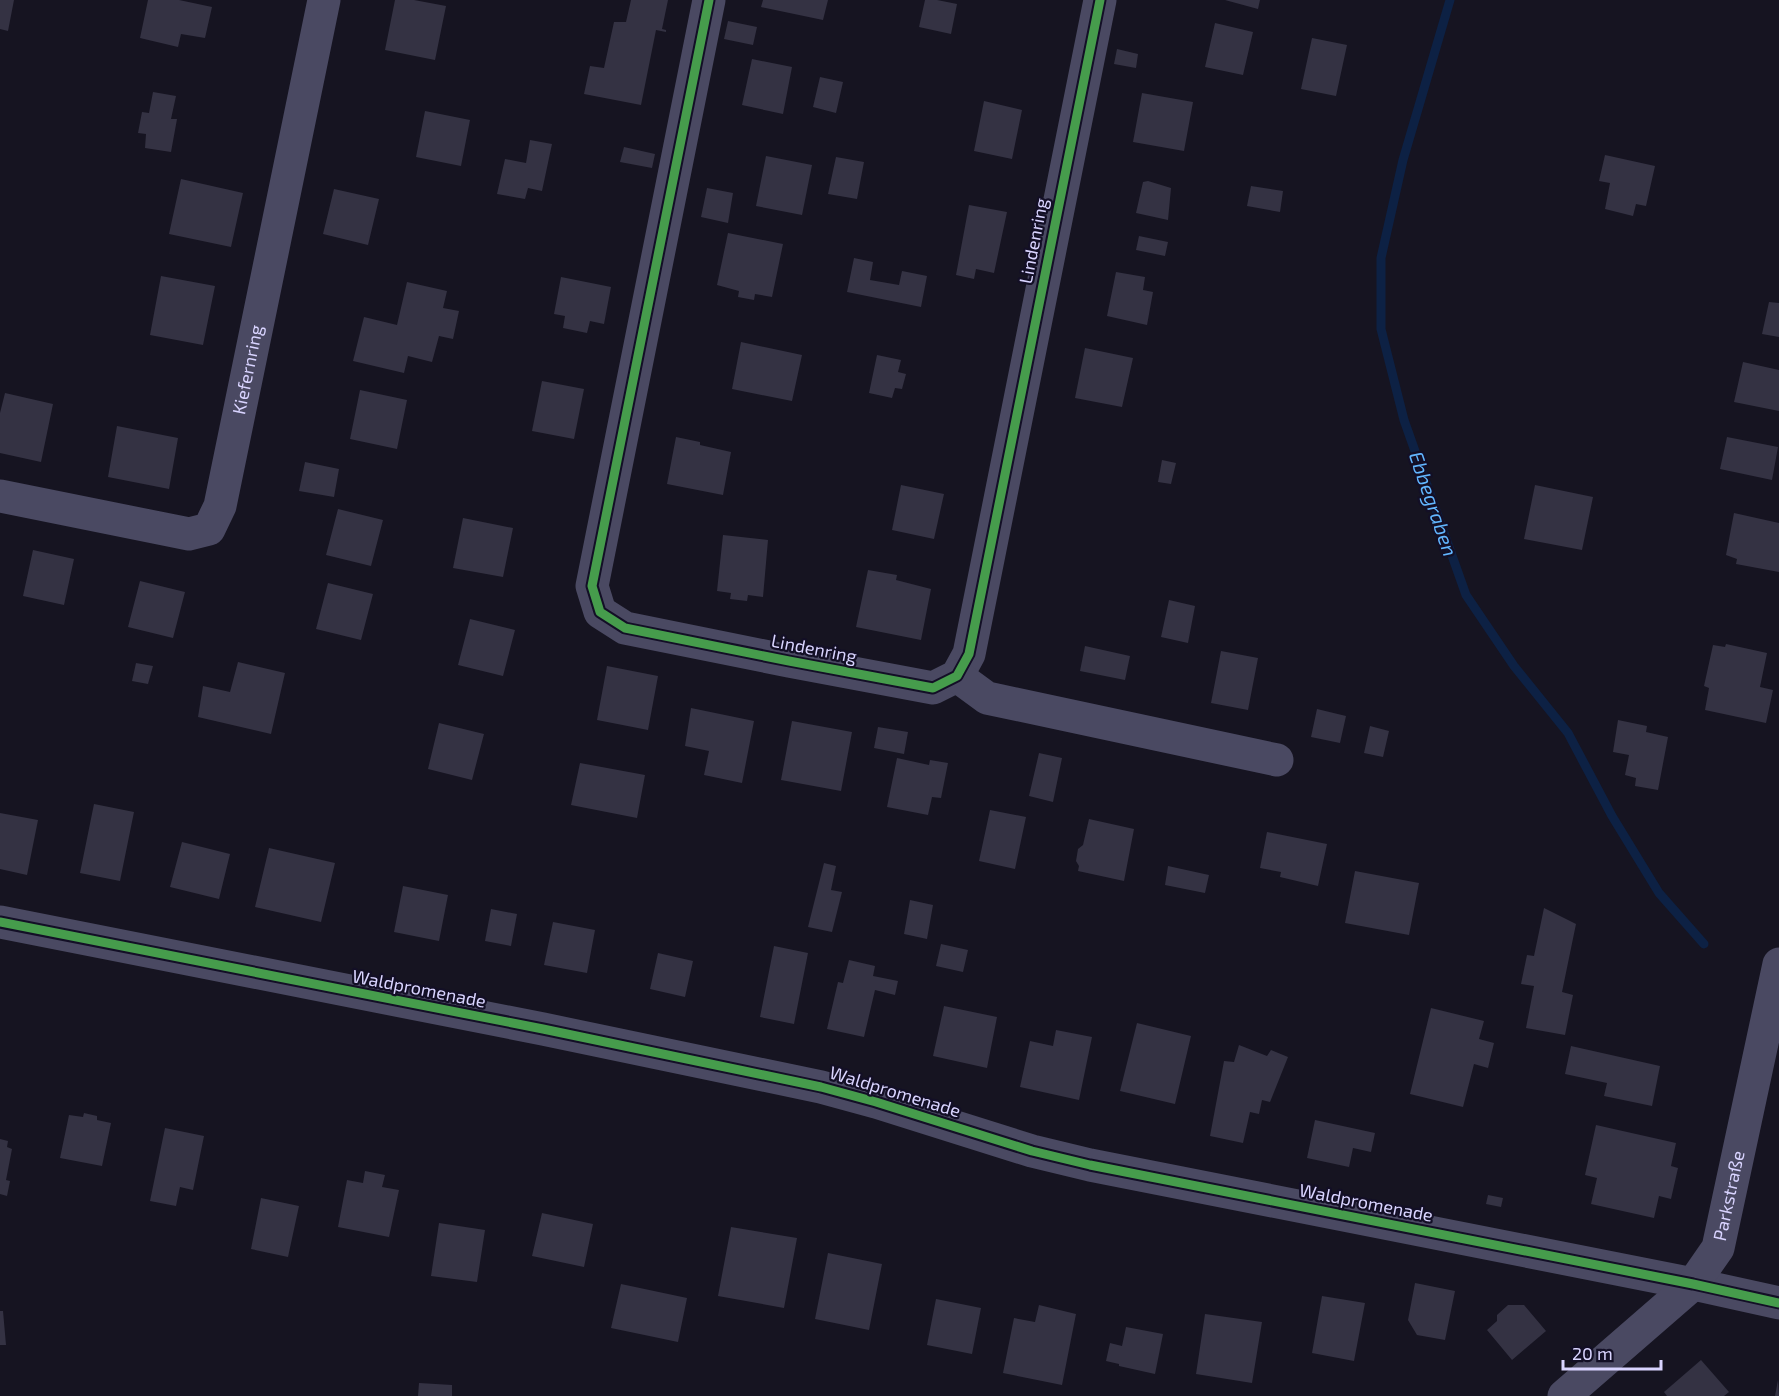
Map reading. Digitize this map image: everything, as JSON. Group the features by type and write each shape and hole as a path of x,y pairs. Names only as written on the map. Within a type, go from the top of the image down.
{"street":[{"name":"Kiefernring","path":"0,496 189,534 210,529 220,506 324,0"},
{"name":"Lindenring","path":"709,0 592,586 600,612 625,628 933,688 957,676 969,654 1100,0"},
{"path":"957,676 987,698 1277,760"},
{"name":"Waldpromenade","path":"0,922 543,1029 821,1087 1032,1151 1084,1164 1779,1303"},
{"name":"Parkstraße","path":"1564,1396 1693,1284 1718,1248 1779,964"}],"building":[{"path":"0,0 14,0 8,31 0,29"},
{"path":"148,0 179,0 212,7 205,38 181,34 178,47 140,38"},
{"path":"395,0 414,0 446,6 435,60 385,50"},
{"path":"631,0 668,0 662,29 666,32 656,30 641,105 584,94 590,66 604,68 614,22 626,22"},
{"path":"763,0 828,0 823,20 761,7"},
{"path":"925,0 957,4 951,34 919,27"},
{"path":"1225,0 1260,0 1258,9"},
{"path":"728,21 757,27 753,45 724,39"},
{"path":"1215,23 1253,32 1243,75 1205,67"},
{"path":"1312,38 1347,45 1336,96 1301,89"},
{"path":"1117,49 1138,54 1136,68 1114,64"},
{"path":"752,59 792,67 783,114 742,105"},
{"path":"820,77 843,82 836,113 813,107"},
{"path":"153,92 176,96 171,119 177,119 171,152 145,148 146,134 138,133 142,112 149,113"},
{"path":"1142,93 1193,102 1184,151 1133,142"},
{"path":"984,101 1022,110 1012,159 974,151"},
{"path":"425,111 470,120 461,166 416,157"},
{"path":"530,140 552,144 542,191 528,188 525,199 497,194 505,159 526,163"},
{"path":"624,147 655,154 652,168 620,162"},
{"path":"1605,155 1655,166 1646,206 1636,204 1633,216 1605,209 1610,183 1599,181"},
{"path":"766,156 812,165 802,215 756,206"},
{"path":"836,157 864,162 857,199 828,194"},
{"path":"181,179 243,193 231,247 169,234"},
{"path":"1148,181 1171,188 1168,220 1136,213 1143,182"},
{"path":"1251,186 1283,191 1280,212 1247,206"},
{"path":"707,188 733,193 728,223 701,217"},
{"path":"334,189 379,199 368,245 323,234"},
{"path":"969,205 1007,212 994,273 976,269 974,279 956,275"},
{"path":"728,233 783,244 772,297 755,294 754,300 738,297 739,291 717,285"},
{"path":"1139,236 1168,242 1165,256 1136,250"},
{"path":"854,258 873,262 870,280 899,285 902,271 927,276 921,307 847,292"},
{"path":"1116,272 1145,277 1143,290 1153,292 1147,325 1107,316"},
{"path":"161,276 215,286 203,345 150,335"},
{"path":"561,277 611,287 604,324 590,321 587,333 563,328 565,316 554,314"},
{"path":"407,282 447,291 443,308 459,311 453,339 439,336 432,362 408,356 404,373 353,361 364,317 397,325"},
{"path":"1769,302 1779,303 1779,337 1762,334"},
{"path":"741,342 802,355 792,401 732,389"},
{"path":"1085,348 1133,358 1122,407 1075,398"},
{"path":"877,355 901,360 898,372 906,374 902,389 895,388 892,398 869,393"},
{"path":"1743,362 1779,370 1779,411 1734,402"},
{"path":"542,381 584,389 574,439 532,431"},
{"path":"360,390 407,400 397,449 350,439"},
{"path":"5,393 53,404 41,462 0,453 0,413"},
{"path":"117,426 178,438 169,489 108,477"},
{"path":"676,437 731,452 723,495 667,484"},
{"path":"1727,437 1778,447 1772,480 1720,469"},
{"path":"1162,460 1176,463 1171,484 1158,482"},
{"path":"305,462 339,469 334,497 299,491"},
{"path":"901,485 944,494 934,539 892,530"},
{"path":"1535,485 1593,497 1582,550 1524,539"},
{"path":"338,509 383,520 371,566 326,555"},
{"path":"1734,513 1779,523 1779,572 1736,564 1737,559 1726,555"},
{"path":"463,518 513,528 503,577 453,568"},
{"path":"723,535 768,540 763,597 748,595 747,601 730,599 731,593 717,591"},
{"path":"33,550 74,559 64,605 23,596"},
{"path":"868,570 897,575 896,580 931,589 921,640 856,627"},
{"path":"140,581 185,592 173,638 128,627"},
{"path":"328,583 373,594 361,640 316,629"},
{"path":"1169,600 1195,606 1188,643 1161,637"},
{"path":"470,619 515,630 503,676 458,665"},
{"path":"1726,644 1767,653 1760,687 1773,690 1766,723 1705,710 1709,688 1704,686 1713,645 1725,647"},
{"path":"1085,646 1130,656 1125,680 1080,671"},
{"path":"1221,651 1258,658 1248,710 1211,703"},
{"path":"238,662 285,673 271,734 198,717 203,686 230,692"},
{"path":"136,663 153,666 148,684 132,681"},
{"path":"607,666 658,676 648,730 597,720"},
{"path":"691,708 754,721 742,783 704,775 709,751 685,746"},
{"path":"1317,709 1346,716 1340,743 1311,737"},
{"path":"1618,720 1647,726 1646,732 1668,737 1658,790 1635,786 1636,778 1625,775 1629,755 1613,752"},
{"path":"792,721 852,732 841,791 781,780"},
{"path":"439,723 484,734 472,780 428,769"},
{"path":"1370,726 1389,731 1383,757 1364,753"},
{"path":"878,727 908,732 904,754 874,748"},
{"path":"1039,753 1062,758 1053,802 1029,796"},
{"path":"897,758 929,765 930,760 948,763 941,798 932,797 928,815 887,807"},
{"path":"580,763 645,775 637,818 571,805"},
{"path":"94,804 134,812 120,881 80,873"},
{"path":"990,810 1026,817 1015,869 979,861"},
{"path":"0,813 38,820 27,875 0,869"},
{"path":"1089,819 1134,829 1124,881 1078,871 1079,866 1076,861 1078,849 1083,845"},
{"path":"1267,832 1327,844 1318,886 1280,877 1281,872 1260,868"},
{"path":"182,842 230,854 219,899 170,887"},
{"path":"269,848 335,863 321,922 255,907"},
{"path":"824,863 836,866 831,890 842,892 832,932 808,927"},
{"path":"1168,866 1209,875 1205,893 1165,885"},
{"path":"1355,871 1419,883 1409,935 1345,923"},
{"path":"403,886 448,895 439,941 394,932"},
{"path":"910,900 933,905 927,939 904,934"},
{"path":"1544,908 1576,924 1562,992 1573,995 1565,1035 1526,1028 1534,986 1521,984 1527,955 1534,956"},
{"path":"491,909 517,914 511,946 485,941"},
{"path":"553,922 595,930 587,973 544,965"},
{"path":"941,944 968,950 963,972 936,966"},
{"path":"774,946 808,953 794,1024 760,1017"},
{"path":"658,953 693,961 685,997 650,989"},
{"path":"849,960 875,966 873,976 898,981 895,995 875,990 864,1037 827,1029 838,982 843,983"},
{"path":"944,1006 997,1017 987,1068 933,1056"},
{"path":"1431,1008 1484,1021 1479,1039 1494,1043 1488,1068 1474,1064 1463,1107 1410,1094"},
{"path":"1137,1023 1191,1036 1175,1104 1120,1091"},
{"path":"1056,1030 1092,1037 1079,1100 1020,1087 1030,1041 1053,1046"},
{"path":"1239,1045 1267,1056 1271,1050 1288,1057 1270,1102 1262,1100 1259,1114 1250,1112 1243,1143 1210,1136 1224,1061 1234,1062"},
{"path":"1571,1046 1660,1066 1652,1106 1604,1096 1607,1083 1565,1074"},
{"path":"84,1113 97,1116 97,1120 111,1123 102,1166 60,1158 69,1115 83,1117"},
{"path":"1315,1120 1375,1133 1371,1152 1353,1148 1349,1167 1307,1158"},
{"path":"1596,1125 1676,1143 1671,1166 1678,1168 1671,1199 1659,1196 1654,1218 1591,1204 1597,1178 1585,1175"},
{"path":"165,1128 204,1136 193,1190 180,1187 176,1206 150,1201"},
{"path":"0,1139 8,1141 7,1147 12,1149 6,1180 10,1181 7,1196 0,1194"},
{"path":"365,1171 385,1175 382,1187 399,1190 389,1237 338,1227 347,1180 363,1183"},
{"path":"1488,1195 1503,1198 1501,1207 1486,1204"},
{"path":"261,1198 299,1206 288,1257 251,1249"},
{"path":"542,1213 593,1224 584,1267 532,1256"},
{"path":"439,1223 485,1230 477,1282 431,1276"},
{"path":"731,1227 797,1238 784,1308 718,1296"},
{"path":"828,1253 882,1264 869,1330 815,1319"},
{"path":"1415,1283 1455,1291 1445,1340 1417,1335 1408,1320"},
{"path":"621,1284 687,1298 678,1342 611,1328"},
{"path":"1322,1296 1365,1303 1354,1361 1312,1353"},
{"path":"936,1299 981,1308 972,1354 927,1345"},
{"path":"1039,1305 1076,1314 1062,1385 1003,1373 1014,1318 1035,1322"},
{"path":"1508,1305 1524,1305 1546,1331 1512,1360 1487,1330 1497,1321 1497,1315"},
{"path":"0,1311 3,1311 6,1345 0,1345"},
{"path":"1205,1314 1262,1322 1252,1383 1196,1374"},
{"path":"1126,1327 1163,1334 1155,1374 1106,1361 1110,1343 1122,1346"},
{"path":"1701,1360 1729,1392 1724,1396 1667,1396 1664,1392"},
{"path":"1778,1380 1779,1396 1775,1396"},
{"path":"419,1383 452,1385 452,1396 418,1396"}],"waterway":[{"name":"Ebbegraben","path":"1450,0 1403,160 1381,258 1381,329 1404,420 1466,595 1514,666 1568,733 1612,816 1659,893 1704,944"}],"cycle path":[{"path":"709,0 592,586 600,612 625,628 933,688 957,676 969,654 1100,0"},
{"path":"0,922 543,1029 821,1087 1032,1151 1090,1165 1779,1303"}]}
